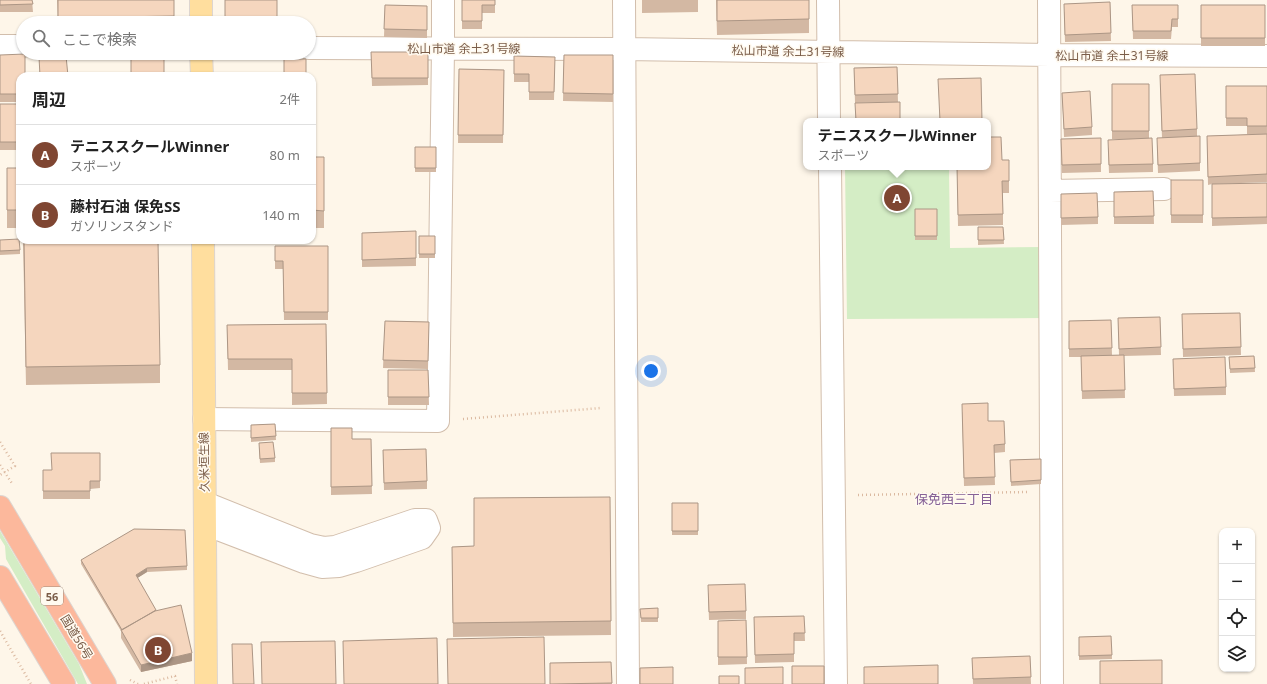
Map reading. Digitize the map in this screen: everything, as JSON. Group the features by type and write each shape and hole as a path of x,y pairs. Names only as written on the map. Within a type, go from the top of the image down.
{"highway":[{"name":"国道56号","path":"0,507 104,684"},
{"path":"0,577 64,684"}],"main road":[{"path":"201,0 201,16"},
{"path":"201,60 202,72"},
{"name":"久米垣生線","path":"203,244 206,684"}],"street":[{"path":"204,419 438,422 443,0"},
{"path":"624,0 628,684"},
{"path":"828,0 829,118"},
{"path":"1049,0 1052,684"},
{"path":"0,46 16,46"},
{"name":"松山市道 余土31号線","path":"316,48 624,49 1050,55 1267,56"},
{"path":"830,170 836,684"},
{"path":"1050,191 1164,189"},
{"path":"205,514 324,548 336,547 350,543 415,520 426,520 429,528 422,538 345,565 322,567 304,562 205,514"}],"path":[{"path":"438,422 626,406"},
{"path":"0,442 15,466 0,475"},
{"path":"833,495 1052,492"},
{"path":"0,631 31,684"},
{"path":"144,684 175,676 177,684"}],"green space":[{"path":"845,170 949,170 950,248 1043,247 1043,318 847,319"},
{"path":"0,531 79,664 87,684 78,684 6,559 5,546 0,538"}],"building":[{"path":"0,0 32,0 33,4 0,5"},
{"path":"58,0 174,0 174,16 58,16"},
{"path":"225,0 277,0 277,16 225,16"},
{"path":"462,0 495,0 495,5 482,5 482,21 462,21"},
{"path":"717,0 809,0 809,19 717,21"},
{"path":"1110,2 1111,33 1065,35 1064,4"},
{"path":"385,5 427,6 427,30 384,29"},
{"path":"1132,5 1178,5 1178,19 1172,19 1171,31 1133,31"},
{"path":"1201,5 1265,5 1265,38 1201,38"},
{"path":"371,52 428,52 428,78 372,78"},
{"path":"16,54 16,60 25,60 25,72 16,72 16,94 0,94 0,55"},
{"path":"564,55 613,55 613,94 563,93"},
{"path":"514,56 555,57 554,92 529,92 529,74 514,74"},
{"path":"39,60 66,60 68,72 40,72"},
{"path":"131,60 164,60 164,72 131,72"},
{"path":"284,60 306,60 306,72 284,72"},
{"path":"897,67 898,94 855,95 854,68"},
{"path":"459,69 504,70 503,135 458,135"},
{"path":"1195,74 1197,129 1162,131 1160,75"},
{"path":"981,78 982,118 940,118 938,79"},
{"path":"1112,84 1149,84 1149,131 1112,131"},
{"path":"1226,86 1267,86 1267,126 1247,126 1247,118 1226,118"},
{"path":"1090,91 1092,127 1064,129 1062,93"},
{"path":"900,102 900,118 856,118 855,103"},
{"path":"0,104 16,104 16,142 0,142"},
{"path":"1267,134 1267,174 1208,177 1207,136"},
{"path":"1200,136 1200,163 1158,165 1157,138"},
{"path":"991,137 1001,137 1002,160 1009,160 1009,181 1002,181 1003,214 958,215 957,170 991,170"},
{"path":"1101,138 1101,164 1062,165 1061,139"},
{"path":"1152,138 1153,164 1109,165 1108,140"},
{"path":"415,147 436,147 436,168 415,168"},
{"path":"316,157 324,157 324,211 316,210"},
{"path":"7,168 16,168 16,210 7,210"},
{"path":"1171,180 1203,180 1203,215 1171,215"},
{"path":"1267,183 1267,217 1212,218 1212,184"},
{"path":"1153,191 1154,216 1114,217 1114,192"},
{"path":"1097,193 1098,217 1061,218 1061,194"},
{"path":"915,209 937,209 937,236 915,236"},
{"path":"978,227 1003,227 1004,240 978,240"},
{"path":"416,231 416,258 362,260 362,233"},
{"path":"419,236 435,236 435,254 419,254"},
{"path":"16,239 16,244 19,244 20,250 0,251 0,240"},
{"path":"24,244 158,244 160,365 26,367"},
{"path":"275,246 328,246 328,312 284,312 283,261 275,261"},
{"path":"1240,313 1241,347 1183,349 1182,314"},
{"path":"1160,317 1161,347 1119,349 1118,318"},
{"path":"1111,320 1112,348 1069,349 1069,321"},
{"path":"385,321 429,322 428,361 383,360"},
{"path":"326,324 327,393 292,393 292,359 228,359 227,325"},
{"path":"1124,355 1125,390 1082,391 1081,356"},
{"path":"1254,356 1255,368 1230,369 1229,357"},
{"path":"1225,357 1226,387 1174,389 1173,359"},
{"path":"388,370 428,370 429,397 388,397"},
{"path":"988,403 988,421 1004,421 1005,444 994,445 995,477 964,478 962,404"},
{"path":"275,424 276,436 251,438 251,425"},
{"path":"331,428 352,428 352,439 371,439 372,486 331,487"},
{"path":"273,442 275,458 260,459 259,443"},
{"path":"426,449 427,481 384,483 383,450"},
{"path":"51,453 100,453 100,481 90,481 90,491 43,491 43,470 52,470"},
{"path":"1041,459 1041,480 1011,482 1010,460"},
{"path":"610,497 611,621 453,623 452,547 474,546 474,498"},
{"path":"672,503 698,503 698,531 672,531"},
{"path":"134,529 185,530 187,566 147,568 136,575 156,610 122,630 81,560"},
{"path":"745,584 746,611 709,612 708,585"},
{"path":"181,605 192,653 141,665 121,630 155,611"},
{"path":"658,608 658,618 641,618 640,609"},
{"path":"804,616 805,633 794,633 794,654 755,655 754,617"},
{"path":"746,620 747,657 718,657 718,621"},
{"path":"1111,636 1112,655 1079,656 1079,637"},
{"path":"544,637 545,684 448,684 447,639"},
{"path":"437,638 438,684 344,684 343,641"},
{"path":"335,641 336,684 262,684 261,642"},
{"path":"232,644 252,644 254,684 233,684"},
{"path":"1030,656 1031,677 973,679 972,658"},
{"path":"1162,660 1162,684 1100,684 1100,661"},
{"path":"611,662 612,683 550,684 550,663"},
{"path":"938,665 938,684 864,684 864,667"},
{"path":"792,666 824,666 824,684 792,684"},
{"path":"673,667 673,684 640,684 640,668"},
{"path":"783,667 783,684 745,684 745,668"},
{"path":"719,676 739,676 739,684 719,684"}],"place":[{"name":"テニススクールWinner","path":"897,198"},
{"name":"藤村石油 保免SS","path":"158,650"}],"district":[{"name":"保免西三丁目","path":"954,499"}]}
